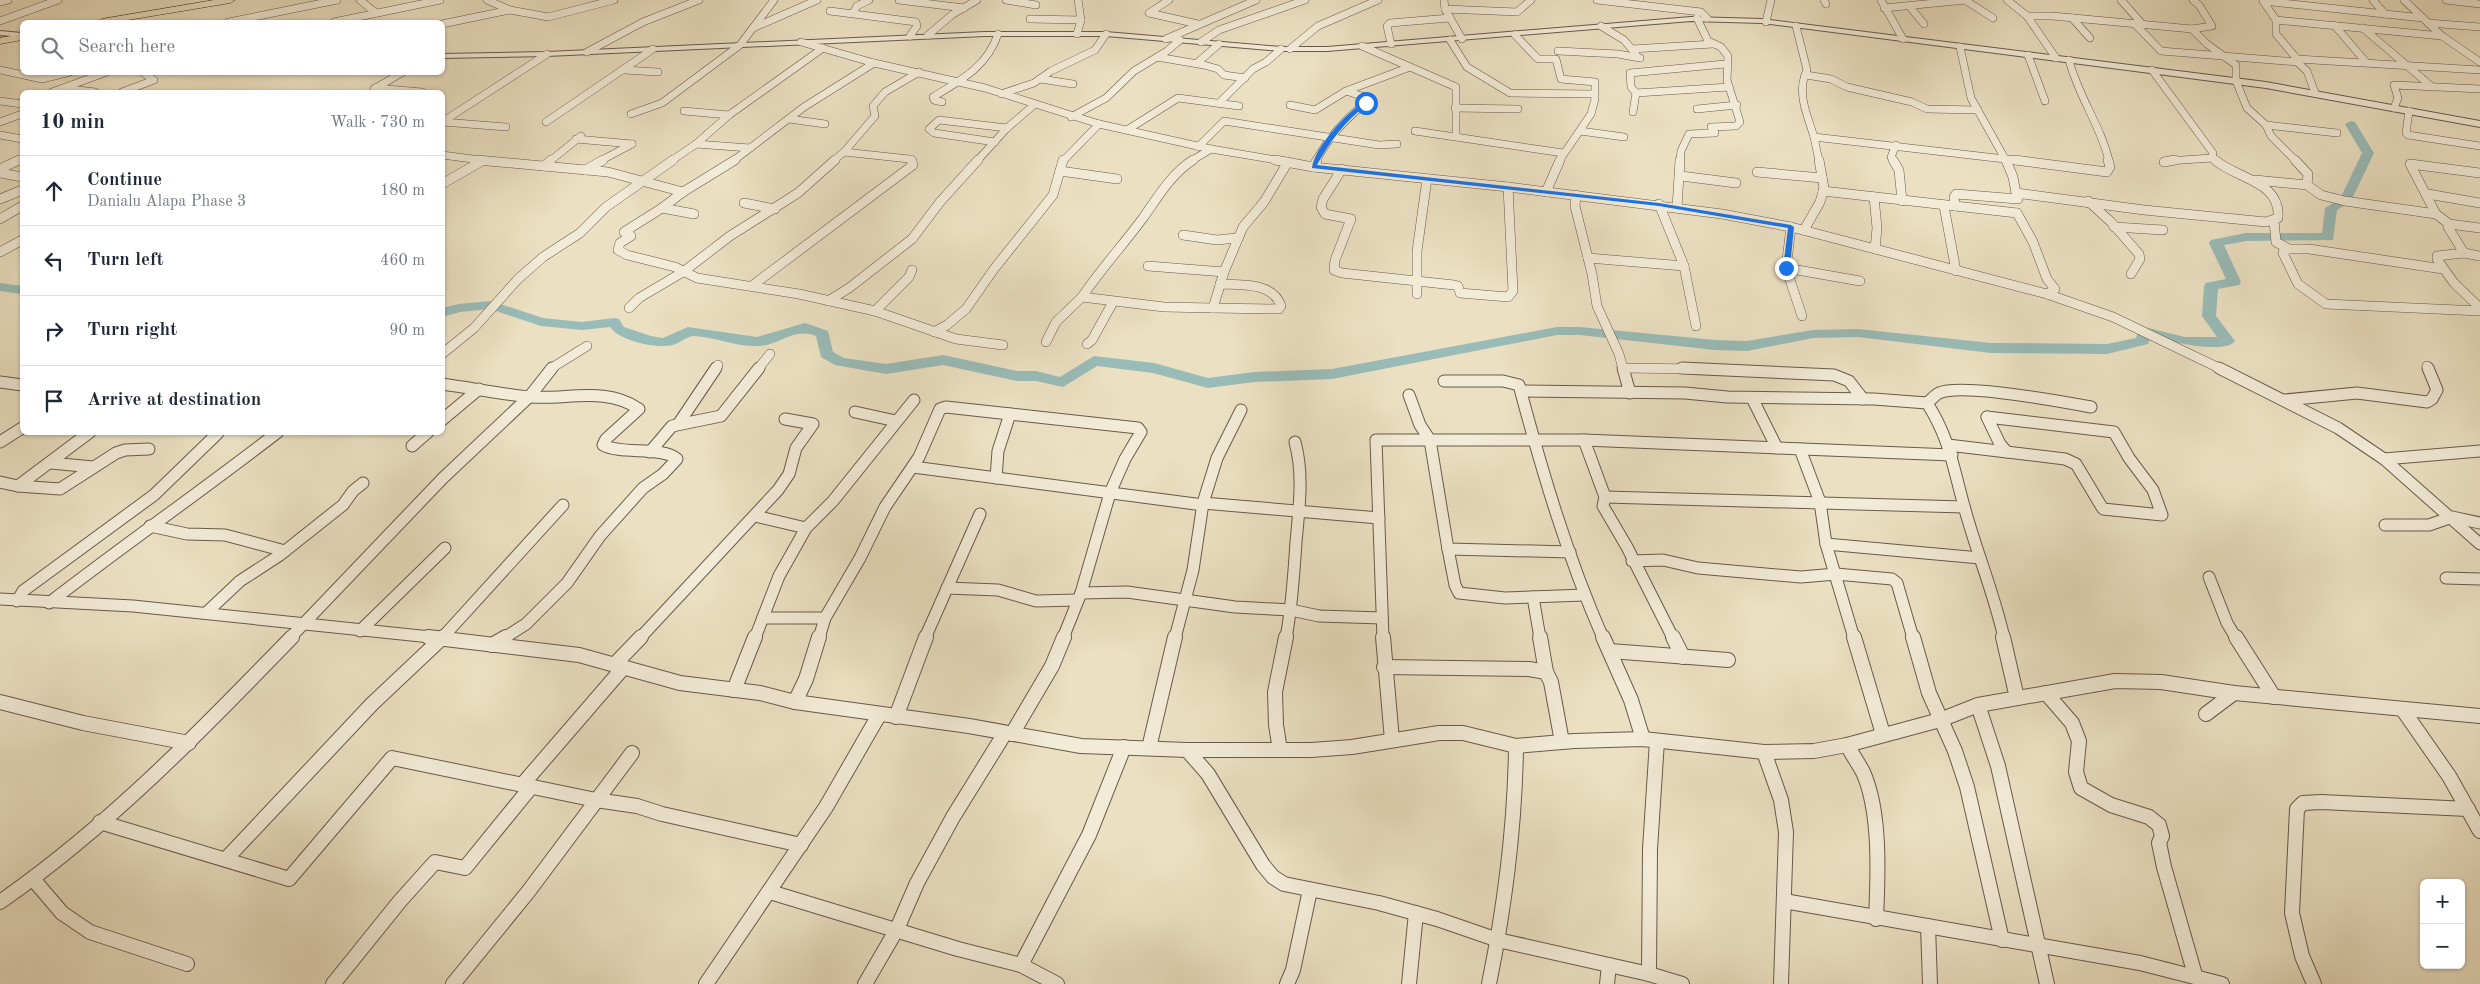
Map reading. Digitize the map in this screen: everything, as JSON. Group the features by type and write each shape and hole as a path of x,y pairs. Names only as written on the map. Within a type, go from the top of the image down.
{"main road":[{"path":"114,20 230,0"},
{"path":"0,41 10,36 20,36"}],"street":[{"path":"0,2 8,0"},
{"path":"0,21 58,0"},
{"path":"238,20 337,0"},
{"path":"360,0 376,13"},
{"path":"343,20 440,0"},
{"path":"487,0 510,10 548,17 614,0"},
{"path":"587,52 642,22 699,0"},
{"path":"631,114 662,103 740,45 774,0"},
{"path":"752,29 817,0"},
{"path":"853,13 857,6 869,0"},
{"path":"899,0 964,8"},
{"path":"928,35 977,0"},
{"path":"1006,0 1036,5"},
{"path":"1077,34 1080,20 1078,0"},
{"path":"1170,0 1149,13 1198,24"},
{"path":"1166,39 1256,0"},
{"path":"1201,42 1220,30 1305,0"},
{"path":"1219,103 1253,69 1286,49 1318,26 1378,0"},
{"path":"1444,0 1445,9 1462,39"},
{"path":"1445,9 1517,12 1522,10 1531,0"},
{"path":"1597,0 1701,12 1707,18"},
{"path":"1649,0 1676,10"},
{"path":"1766,22 1771,0"},
{"path":"1881,0 1903,39"},
{"path":"1884,8 1910,7 1936,1 1966,0 1993,18"},
{"path":"2007,0 2027,16 2056,58"},
{"path":"2121,0 2143,25"},
{"path":"2027,16 2072,18 2192,29 2210,27 2212,24 2193,0"},
{"path":"2262,0 2318,8 2385,14 2479,28"},
{"path":"2262,0 2276,20 2276,34 2307,71 2315,93"},
{"path":"2311,0 2318,8"},
{"path":"2373,0 2385,14"},
{"path":"2404,0 2442,36 2480,62"},
{"path":"2446,0 2480,4"},
{"path":"1910,7 1924,24"},
{"path":"445,23 510,10"},
{"path":"830,11 916,22 917,26 910,36"},
{"path":"1391,44 1387,26 1390,22 1450,18"},
{"path":"1697,18 1708,41 1712,44"},
{"path":"445,56 547,54 928,35 998,34 1106,34 1286,49 1450,40 1707,18 1766,22 2236,81 2315,93 2480,124"},
{"path":"2072,18 2090,38"},
{"path":"1030,19 1080,20"},
{"path":"2276,20 2442,36"},
{"path":"2135,24 2158,50 2224,56 2406,64 2480,70"},
{"path":"1601,26 1624,40 1652,70"},
{"path":"1796,26 1807,70 1802,80 1801,93 1814,137 1823,191 1804,230"},
{"path":"2335,26 2366,62"},
{"path":"2363,28 2432,87"},
{"path":"2192,29 2207,44 2236,65 2236,81 2246,108 2266,125 2271,136 2308,174 2307,186"},
{"path":"0,33 10,36"},
{"path":"942,102 934,100 933,97 980,69 996,44 998,34"},
{"path":"1001,94 1040,79 1051,71 1095,50 1106,34"},
{"path":"1515,35 1538,59 1556,59 1561,78 1594,81 1596,87 1593,108 1580,131 1563,153 1546,192"},
{"path":"1071,117 1106,98 1134,71 1180,40"},
{"path":"1450,40 1467,67 1510,93 1594,94"},
{"path":"801,42 874,62 958,81 1071,117 1211,149 1314,167 1659,204 1804,230 2047,294 2149,333 2338,428 2384,459 2452,517 2480,544"},
{"path":"1197,63 1219,44"},
{"path":"1632,49 1712,44 1721,47 1728,56 1725,64 1730,87 1737,105 1739,125 1711,127 1715,133 1689,134 1681,151 1681,176 1677,208"},
{"path":"1362,46 1453,85 1456,88 1456,136"},
{"path":"1960,47 1971,98 2014,177 2017,213 2034,242 2047,279 2055,290 2047,294"},
{"path":"445,352 474,328 518,279 543,258 580,232 606,207 696,144 729,115 823,48"},
{"path":"546,122 653,49"},
{"path":"1558,51 1618,54 1640,58"},
{"path":"445,121 547,54"},
{"path":"2028,55 2046,101"},
{"path":"1157,57 1197,63 1218,69 1224,75 1245,78"},
{"path":"1814,137 1896,145 2107,172 2110,168 2107,150 2076,83 2069,60"},
{"path":"874,62 789,119 720,171 683,192 624,232 631,236 620,244 618,250 627,255 675,267 697,278 752,285 828,301 874,312 956,339 1003,345"},
{"path":"1634,112 1636,93 1631,86 1630,73 1725,64"},
{"path":"1290,105 1315,110 1346,91 1410,67"},
{"path":"0,70 20,74"},
{"path":"624,70 658,72"},
{"path":"2152,70 2161,86 2213,152 2212,158 2217,164 2255,180 2307,186 2321,194 2339,200 2436,214"},
{"path":"629,308 639,298 683,272 730,236 775,209 824,172 875,116 873,106 886,92 919,72"},
{"path":"23,75 42,79 58,75"},
{"path":"59,90 100,75"},
{"path":"127,90 154,80 146,75"},
{"path":"372,90 398,75"},
{"path":"1806,75 1831,79 1847,87 1912,102 1927,109 1978,110"},
{"path":"1040,79 1073,84"},
{"path":"62,89 84,90 88,85 85,81"},
{"path":"2394,108 2398,98 2394,85 2480,89"},
{"path":"1636,93 1730,87"},
{"path":"1314,167 1331,137 1351,114 1371,99 1346,91"},
{"path":"1127,130 1178,98 1239,106 1198,146"},
{"path":"0,101 20,104"},
{"path":"828,301 864,277 919,232 940,202 1007,128 1034,105"},
{"path":"1697,109 1737,105"},
{"path":"1456,108 1518,109"},
{"path":"2409,110 2406,133 2408,135 2480,146"},
{"path":"684,111 729,115"},
{"path":"0,122 20,115"},
{"path":"789,119 825,124"},
{"path":"995,142 934,134 929,129 939,120 1007,128"},
{"path":"1224,121 1379,145 1397,144"},
{"path":"445,122 506,127"},
{"path":"934,332 947,325 966,308 994,269 1043,210 1053,195 1063,160 1099,124"},
{"path":"2266,125 2337,134"},
{"path":"1415,131 1563,153"},
{"path":"1580,131 1624,137"},
{"path":"0,135 20,139"},
{"path":"544,166 579,137 632,144 585,170"},
{"path":"696,144 750,148"},
{"path":"1896,145 1891,157 1900,170 1902,201"},
{"path":"1046,342 1056,322 1082,297 1101,268 1142,218 1169,181 1182,167 1211,149"},
{"path":"752,285 833,227 914,162 902,158 844,152"},
{"path":"445,155 482,161 585,170 644,181 647,184 683,192"},
{"path":"2164,162 2212,158"},
{"path":"0,171 20,161"},
{"path":"445,182 482,161"},
{"path":"1213,308 1237,238 1250,217 1264,202 1288,162"},
{"path":"2480,174 2410,164 2428,194 2431,207 2436,214 2449,224 2480,228"},
{"path":"1342,169 1323,199 1321,206 1322,212 1325,214 1351,219 1334,270 1342,273 1406,279 1416,283 1454,285 1458,286 1460,293 1501,297 1511,294 1512,256 1508,187"},
{"path":"0,171 20,176"},
{"path":"1060,171 1117,179"},
{"path":"1757,172 1822,178"},
{"path":"1681,176 1736,183"},
{"path":"1418,294 1416,283 1418,242 1428,179"},
{"path":"2255,180 2277,203 2279,215 2274,221 2276,242 2289,249"},
{"path":"0,199 20,191"},
{"path":"1823,191 2017,213"},
{"path":"1955,206 1954,197 1956,194 2017,196 2088,201 2144,210 2274,221"},
{"path":"2428,194 2480,203"},
{"path":"1576,195 1575,206 1588,258 1597,306 1624,368 1630,393"},
{"path":"1874,197 1877,228 1875,249"},
{"path":"2088,201 2139,254 2140,259 2131,274"},
{"path":"744,203 775,209"},
{"path":"0,204 20,206"},
{"path":"1659,204 1684,266 1696,326"},
{"path":"1944,206 1956,271"},
{"path":"0,218 20,207"},
{"path":"662,208 694,214"},
{"path":"2449,224 2450,231 2464,253"},
{"path":"1791,227 1786,268 1802,316"},
{"path":"2114,227 2164,230"},
{"path":"1183,235 1217,240 1237,238"},
{"path":"0,252 20,241"},
{"path":"2443,269 2309,250 2289,249 2284,250 2283,253 2293,278 2298,284 2326,304 2480,310"},
{"path":"2480,256 2464,253 2457,256 2437,256 2443,269 2454,283 2480,310"},
{"path":"1588,258 1684,266"},
{"path":"1148,266 1224,272"},
{"path":"1786,268 1860,281"},
{"path":"874,312 909,277 912,270"},
{"path":"1082,297 1164,307 1267,310 1279,309 1281,306 1278,296 1269,291 1220,284"},
{"path":"1087,344 1092,340 1113,302"},
{"path":"0,902 32,879 100,822 189,742 304,625 443,478 530,396 549,370 587,346"},
{"path":"650,452 672,426 722,416 770,354"},
{"path":"679,424 718,364"},
{"path":"2284,400 2357,393 2427,402 2436,396 2438,390 2436,378 2427,366"},
{"path":"1624,368 1681,368 1732,372 1768,371 1834,375 1849,381 1863,399"},
{"path":"1444,381 1516,382 1522,391"},
{"path":"0,389 5,383 20,385"},
{"path":"445,384 555,398 596,394 632,403 638,409 606,439 603,445 608,448 650,452 676,457 677,459 636,495 600,536 567,583 526,624 492,645"},
{"path":"445,417 479,389"},
{"path":"1522,391 1685,393 1752,398 1863,399 1927,403 1940,393 1955,391 2030,396 2091,407"},
{"path":"1522,391 1520,396 1547,488 1584,595 1650,740 1649,974"},
{"path":"1409,395 1420,425 1430,440 1454,585 1459,593 1533,597 1584,595"},
{"path":"1752,398 1777,448"},
{"path":"734,690 779,576 806,528 833,501 914,400"},
{"path":"1927,403 1941,425 1950,450 1964,507 1995,599 2017,698"},
{"path":"795,702 806,679 826,618 860,558 885,507 913,467 940,409 946,407 1140,430 1136,444 1125,459 1110,493 1079,597 1052,666 953,817 917,883 897,929 865,984"},
{"path":"1150,748 1164,678 1192,570 1203,504 1217,458 1241,410"},
{"path":"855,412 896,421"},
{"path":"996,478 996,464 1010,414"},
{"path":"1392,740 1384,667 1376,440 1534,442 1584,440 1800,449 2000,449 2065,459 2076,464 2103,508 2162,515 2153,490 2129,458 2114,432 1987,417 2000,449"},
{"path":"333,984 400,901 435,862 465,868 619,666 755,516 789,474 796,448 813,424 785,419"},
{"path":"0,442 20,429"},
{"path":"18,486 86,435"},
{"path":"17,601 23,591 154,495 215,435"},
{"path":"49,603 274,435"},
{"path":"412,446 425,435"},
{"path":"1584,440 1606,497 1603,506 1627,547 1632,561 1683,657"},
{"path":"1280,750 1276,725 1275,692 1291,610 1300,461 1295,442"},
{"path":"0,482 18,486 60,489 93,467 125,450 149,449"},
{"path":"1800,449 1820,502 1826,544 1883,734"},
{"path":"2384,459 2480,451"},
{"path":"51,463 93,467"},
{"path":"977,475 996,464"},
{"path":"913,467 1203,504 1298,510 1379,518"},
{"path":"206,613 240,581 285,551 343,505 353,491 362,483"},
{"path":"1606,497 1964,507"},
{"path":"226,859 372,704 442,638 563,505"},
{"path":"896,717 930,625 980,514"},
{"path":"755,516 806,528"},
{"path":"2385,525 2429,525 2452,517 2480,523"},
{"path":"150,526 187,534 225,535 285,551"},
{"path":"1826,544 1980,558"},
{"path":"360,631 445,548"},
{"path":"1448,549 1570,552"},
{"path":"1632,561 1663,560 1698,568 1801,577 1836,574 1892,579 1897,583 1929,693 1955,751 1967,788 2002,940"},
{"path":"2209,577 2227,623 2274,697"},
{"path":"2446,578 2480,579"},
{"path":"947,588 998,590 1036,601 1127,592 1235,607 1291,610 1319,616 1382,618"},
{"path":"1533,597 1546,672 1552,682 1562,742"},
{"path":"0,599 133,606 206,613 360,631 442,638 579,655 680,684 760,693 795,702 1081,746 1187,750 1280,750 1352,747 1439,733 1463,733 1516,746 1562,742 1650,740 1764,752 1814,751 1846,745 1940,720 1978,705 2115,681 2161,682 2234,693 2480,716"},
{"path":"764,618 826,618"},
{"path":"1610,651 1728,660"},
{"path":"1384,667 1529,668 1546,672"},
{"path":"2046,693 2072,723 2079,741 2076,772 2081,788 2112,805 2149,817 2159,825 2162,836 2159,843 2164,867 2194,975"},
{"path":"2206,714 2234,693"},
{"path":"0,702 83,723 189,742"},
{"path":"1978,705 1998,766 2047,984"},
{"path":"2403,710 2449,776 2480,831"},
{"path":"706,984 826,807 879,715"},
{"path":"1846,745 1864,772 1870,798 1878,861 1876,919"},
{"path":"1489,984 1498,940 1516,805 1516,746"},
{"path":"1021,965 1089,835 1124,747"},
{"path":"1187,750 1208,774 1263,866 1273,877 1284,884 1378,903 1416,913 1498,940 1649,974 1682,984"},
{"path":"1764,752 1780,800 1786,832 1781,984"},
{"path":"453,984 528,892 632,753"},
{"path":"100,822 289,879 392,758 596,800 638,806 662,814 801,845"},
{"path":"2314,984 2302,956 2292,913 2297,809 2304,803 2321,802 2468,809"},
{"path":"32,879 62,913 90,932 187,964"},
{"path":"1287,984 1293,970 1310,890"},
{"path":"770,892 958,949 1021,965 1057,984"},
{"path":"1784,901 1876,919 2093,954 2194,975 2222,984"},
{"path":"1409,984 1416,913"},
{"path":"1928,926 1930,984"},
{"path":"1607,984 1609,965"}],"waterway":[{"path":"445,312 459,308 491,305 541,322 582,326 614,322 619,330 655,342 671,341 688,331 758,342 805,327 823,334 826,354 840,362 886,369 943,360 1017,376 1036,376 1063,382 1094,361 1154,368 1208,383 1254,377 1332,374 1557,331 1580,331 1715,345 1747,346 1813,334 1858,333 1991,348 2107,349 2143,341 2144,331 2185,341 2228,341 2209,316 2211,286 2234,282 2216,243 2246,237 2328,237 2331,208 2345,201 2368,153 2351,124"},
{"path":"0,287 20,290"}],"route":[{"path":"1366,103 1351,114 1325,144 1314,167 1659,204 1791,227 1786,268"}]}
